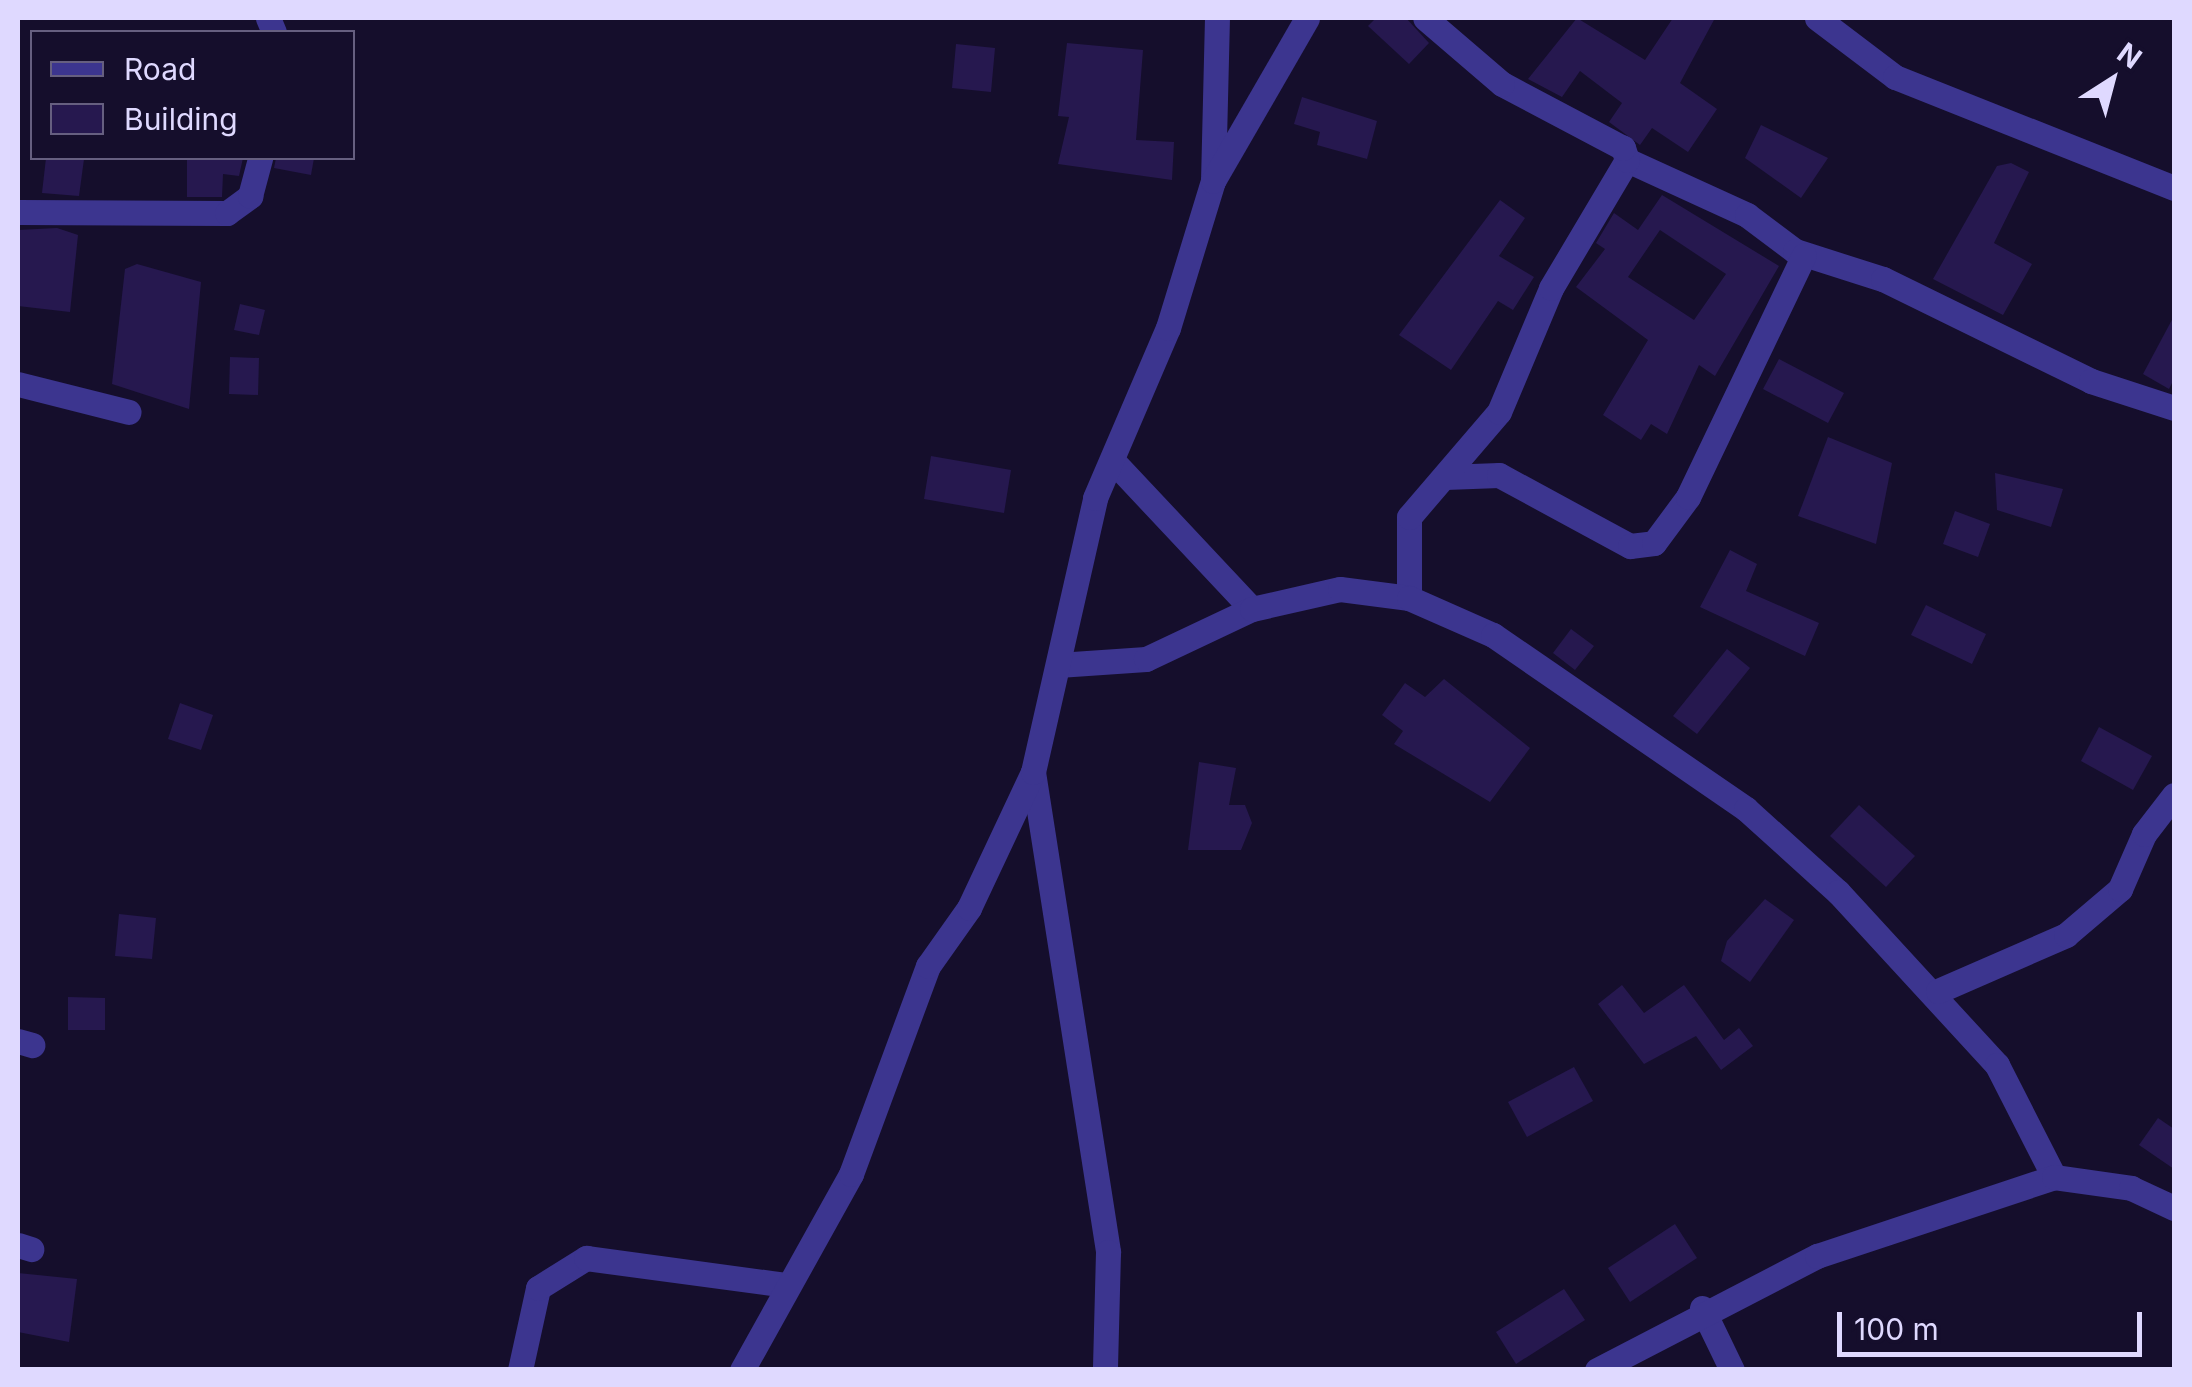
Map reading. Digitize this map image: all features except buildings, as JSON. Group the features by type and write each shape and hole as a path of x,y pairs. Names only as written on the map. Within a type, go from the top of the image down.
{"street":[{"path":"1213,181 1216,18"},
{"path":"742,1370 887,1096 928,966 969,908 1032,772 1112,460 1168,328 1213,181 1307,18"},
{"path":"1409,598 1403,534 1423,495 1445,477 1499,412 1550,288 1627,160 1623,148 1502,84 1426,18"},
{"path":"1817,18 1895,77 2174,188"},
{"path":"18,212 227,213 250,196 259,160"},
{"path":"1627,160 1696,188 1804,255 1883,280 2091,381 2174,408"},
{"path":"1445,477 1499,475 1630,546 1654,543 1696,482 1804,255"},
{"path":"18,384 129,412"},
{"path":"1112,460 1252,609"},
{"path":"1058,666 1146,659 1252,609 1340,588 1409,598 1493,635 1746,809 1938,992 1997,1065 2054,1177"},
{"path":"1032,772 1108,1252 1105,1370"},
{"path":"1938,992 2066,935 2120,889 2144,834 2174,795"},
{"path":"1597,1370 1702,1308 1817,1256 2054,1177 2132,1188 2174,1208"},
{"path":"520,1370 538,1288 586,1258 787,1285"},
{"path":"1702,1308 1732,1370"}]}
